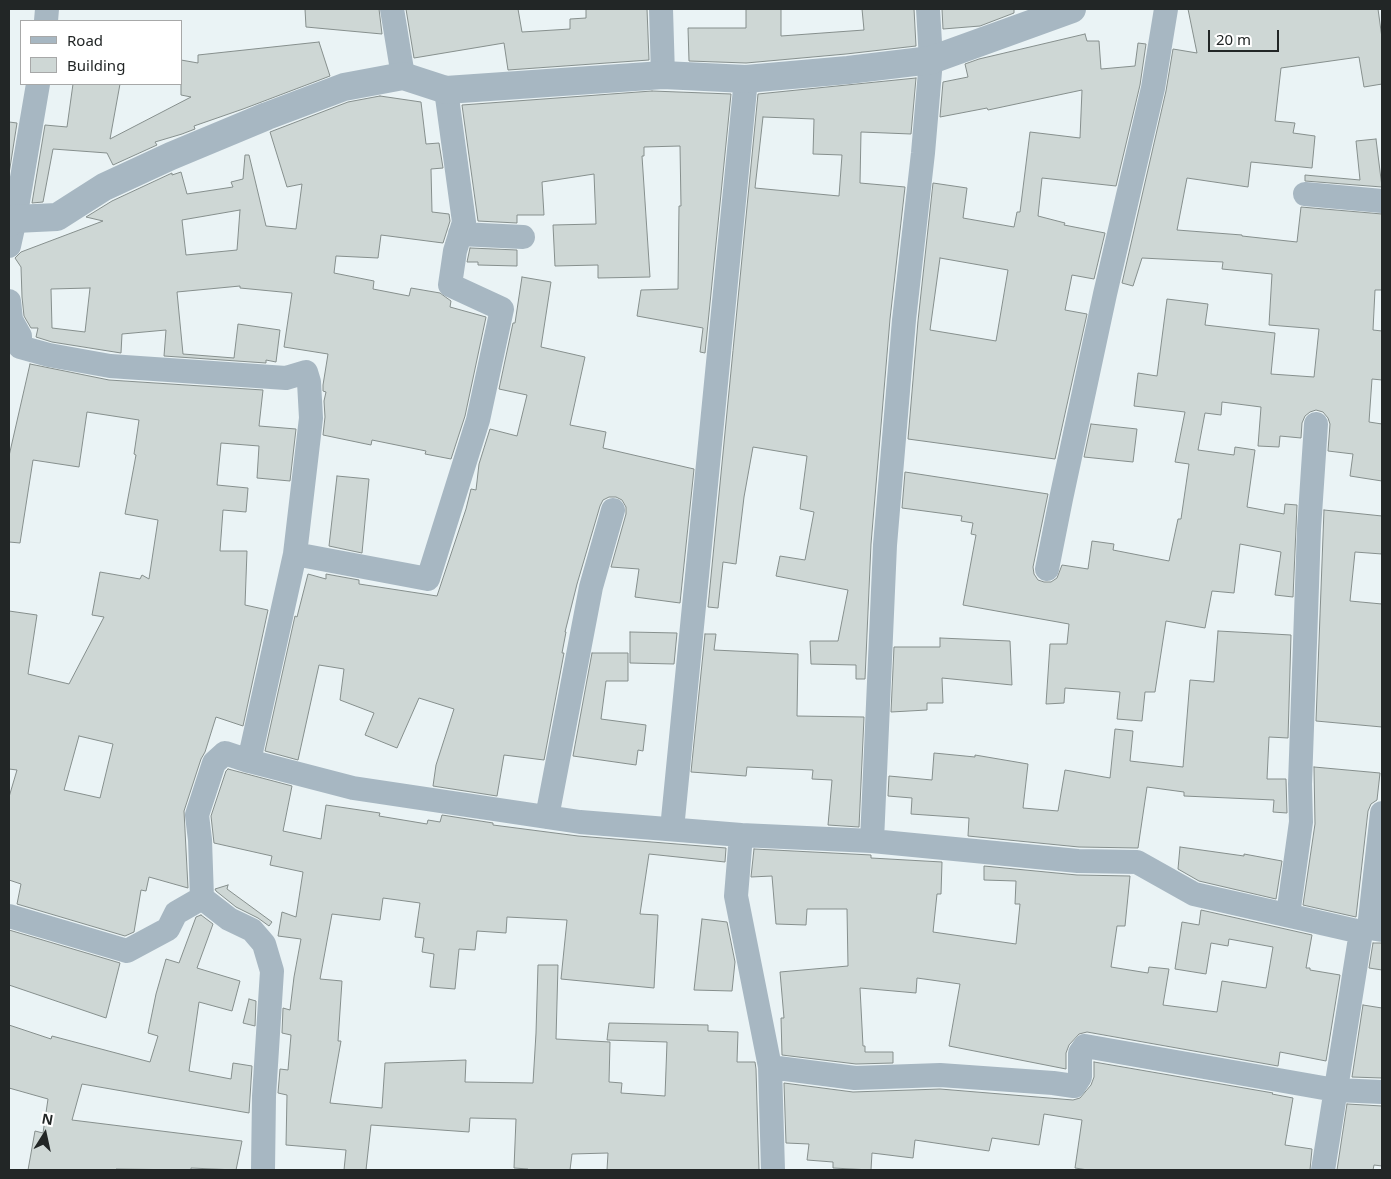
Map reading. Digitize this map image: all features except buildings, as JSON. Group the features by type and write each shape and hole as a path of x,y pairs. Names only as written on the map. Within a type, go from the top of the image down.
{"street":[{"path":"392,9 403,76"},
{"path":"661,9 663,75"},
{"path":"872,841 885,545 904,320 923,153 931,60 928,9"},
{"path":"12,221 57,217 104,187 171,156 344,86 403,76 446,90 663,75 746,79 848,70 931,60 1072,9"},
{"path":"1047,570 1105,294 1153,88 1166,9"},
{"path":"672,829 746,79"},
{"path":"9,246 38,85"},
{"path":"295,554 428,579 478,420 502,309 450,285 455,251 464,217 446,90"},
{"path":"1304,194 1382,201"},
{"path":"460,234 523,237"},
{"path":"9,301 11,320 20,336 20,347 49,355 110,366 277,378 286,378 306,372 309,382 311,418 295,554 249,761"},
{"path":"1288,915 1301,822 1300,784 1309,529 1316,424"},
{"path":"547,817 591,587 613,510"},
{"path":"202,898 197,815 214,763 225,753 353,788 580,822 741,834 872,841 1078,861 1137,862 1194,894 1288,915 1371,930"},
{"path":"1323,1170 1335,1090 1371,930 1382,813"},
{"path":"741,834 736,896 770,1066 773,1170"},
{"path":"9,916 127,951 168,929 176,913 202,898"},
{"path":"202,898 229,919 252,930 264,944 272,971 264,1096 264,1170"},
{"path":"770,1066 855,1078 940,1074 1053,1082 1074,1086 1080,1077 1080,1054 1085,1046 1335,1090 1382,1092"}]}
